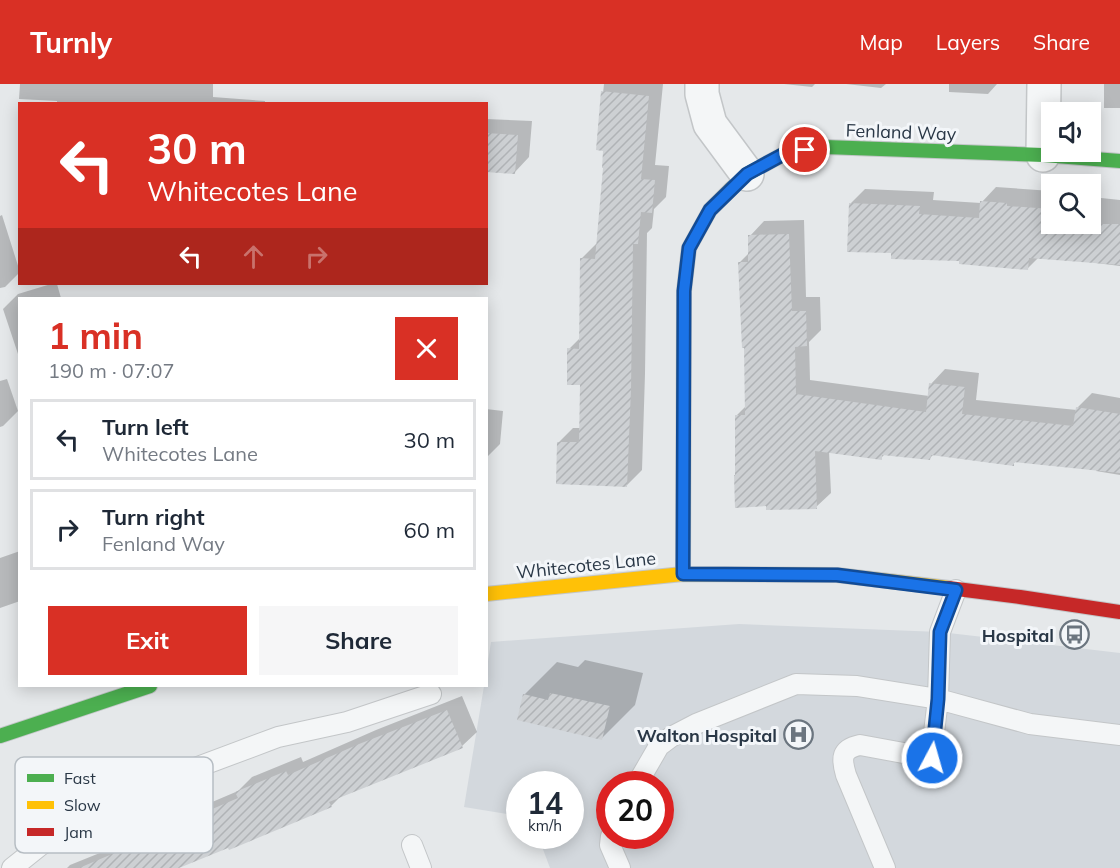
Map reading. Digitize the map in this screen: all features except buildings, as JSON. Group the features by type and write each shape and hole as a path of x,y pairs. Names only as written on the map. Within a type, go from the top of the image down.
{"street":[{"path":"702,84 702,94 710,124 747,174"},
{"path":"1044,84 1044,102"},
{"name":"Fenland Way","path":"683,574 684,291 689,248 710,210 747,174 784,154 825,147 1041,155"},
{"name":"Fenland Way","path":"1101,160 1120,161"},
{"name":"Whitecotes Lane","path":"488,594 683,574 837,575 1020,597 1120,612"},
{"path":"0,736 147,687"}],"lane":[{"path":"885,868 846,776 842,764 843,754 850,747 860,745 932,758 938,699 940,632 956,590"},
{"path":"645,771 659,747 671,736 796,684 857,686 938,699 1030,724 1120,735"},
{"path":"213,761 278,737 347,722 431,694"},
{"path":"412,845 421,868"},
{"path":"612,849 620,868"},
{"path":"12,868 31,853"}],"shaded area":[{"name":"Walton Hospital","path":"739,624 940,632 1120,653 1120,868 550,868 543,849 584,849 584,771 506,771 506,814 464,807 484,687 488,687 491,642"}],"traffic: fast":[{"path":"731,189 747,174 784,154 825,147 1043,155 1120,161"},
{"path":"0,736 147,687"}],"traffic: slow":[{"path":"683,574 684,291 689,248 710,210 731,189"},
{"path":"488,594 683,574 837,575 949,588"}],"traffic: jam":[{"path":"949,588 1120,612"}],"place":[{"name":"Hospital","path":"1075,635"},
{"name":"Walton Hospital","path":"798,735"}],"route":[{"path":"805,150 784,154 747,174 710,210 689,248 684,291 683,574 837,575 956,590 940,632 938,699 932,758"}]}
